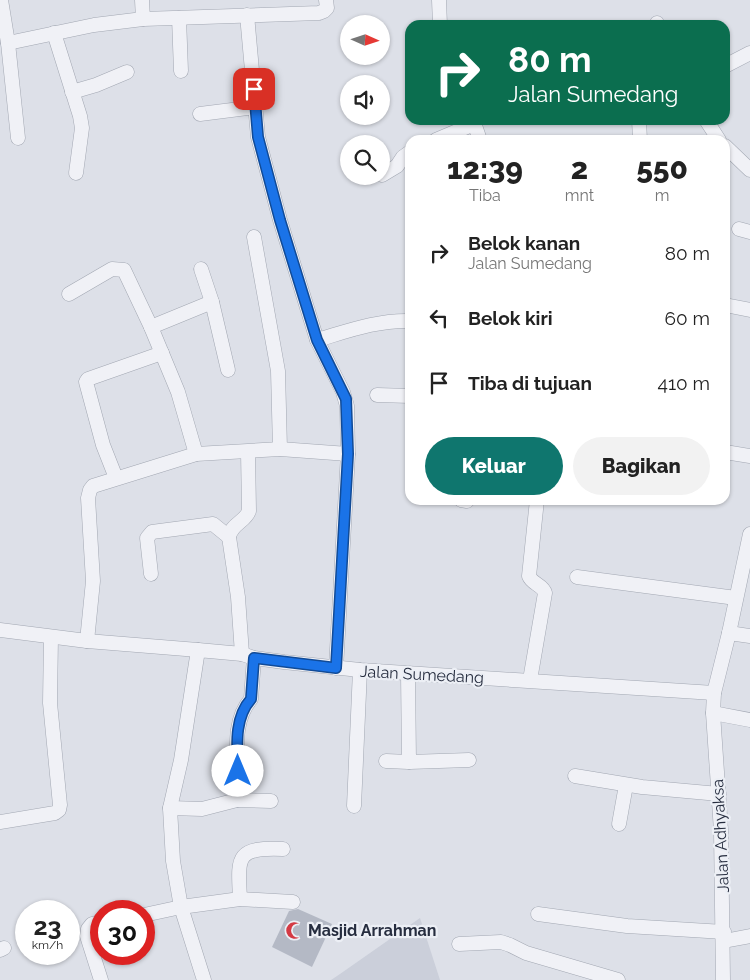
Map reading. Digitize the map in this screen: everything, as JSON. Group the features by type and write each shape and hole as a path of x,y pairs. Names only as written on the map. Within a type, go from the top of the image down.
{"street":[{"path":"1,0 8,43 18,138"},
{"path":"142,0 143,19"},
{"path":"8,43 94,25 143,19 319,13 328,8 326,0"},
{"path":"439,0 440,20"},
{"path":"247,15 258,137 280,220 317,340 346,399 348,454 336,668"},
{"path":"178,18 181,71"},
{"path":"54,33 82,128 76,173"},
{"path":"730,63 750,53"},
{"path":"72,92 96,85 127,72"},
{"path":"200,114 256,107"},
{"path":"446,135 467,125"},
{"path":"730,151 750,170"},
{"path":"390,170 397,166 405,156"},
{"path":"254,237 278,371 280,449"},
{"path":"69,294 112,269 124,270 178,392 196,454"},
{"path":"201,269 212,302 228,370"},
{"path":"151,328 212,302"},
{"path":"730,306 750,310"},
{"path":"317,340 374,323 392,320 405,321"},
{"path":"116,478 104,445 86,382 88,379 162,353"},
{"path":"376,395 405,396"},
{"path":"87,641 93,581 89,493 93,486 196,454 280,449 348,454"},
{"path":"237,800 238,724 245,705 251,699 248,656 229,537 232,528 245,518 249,511 248,452"},
{"path":"730,453 750,456"},
{"path":"530,680 545,594 542,588 530,578 529,573 536,505"},
{"path":"151,574 147,538 152,532 213,524 229,537"},
{"name":"Jalan Adhyaksa","path":"723,980 724,936 719,794 713,713 714,693 750,534"},
{"path":"577,576 736,598"},
{"name":"Jalan Sumedang","path":"0,630 87,641 198,650 336,668 714,693"},
{"path":"729,633 750,636"},
{"path":"0,822 55,813 59,810 50,703 51,637"},
{"path":"198,650 181,760 170,808 173,861 181,907 204,980"},
{"path":"354,806 360,670"},
{"path":"408,673 409,762"},
{"path":"713,713 750,720"},
{"path":"386,760 409,762 469,760"},
{"path":"575,776 626,785 719,794"},
{"path":"619,824 626,785"},
{"path":"170,808 202,809 237,800 271,801"},
{"path":"240,899 238,873 240,862 245,855 249,851 263,848 282,849"},
{"path":"155,913 240,899 293,902"},
{"path":"538,914 627,926 724,936 750,936"},
{"path":"90,926 87,936 90,945"},
{"path":"459,944 501,942 526,952 618,980"},
{"path":"96,965 101,980"}],"shaded area":[{"path":"420,918 440,980 331,980 340,974"}],"building":[{"path":"298,909 332,924 312,967 272,947 289,911"}],"place":[{"name":"Masjid Arrahman","path":"294,930"}],"route":[{"path":"238,771 238,724 245,705 251,699 254,658 336,668 348,454 346,399 317,340 280,220 258,137 254,89"}]}
